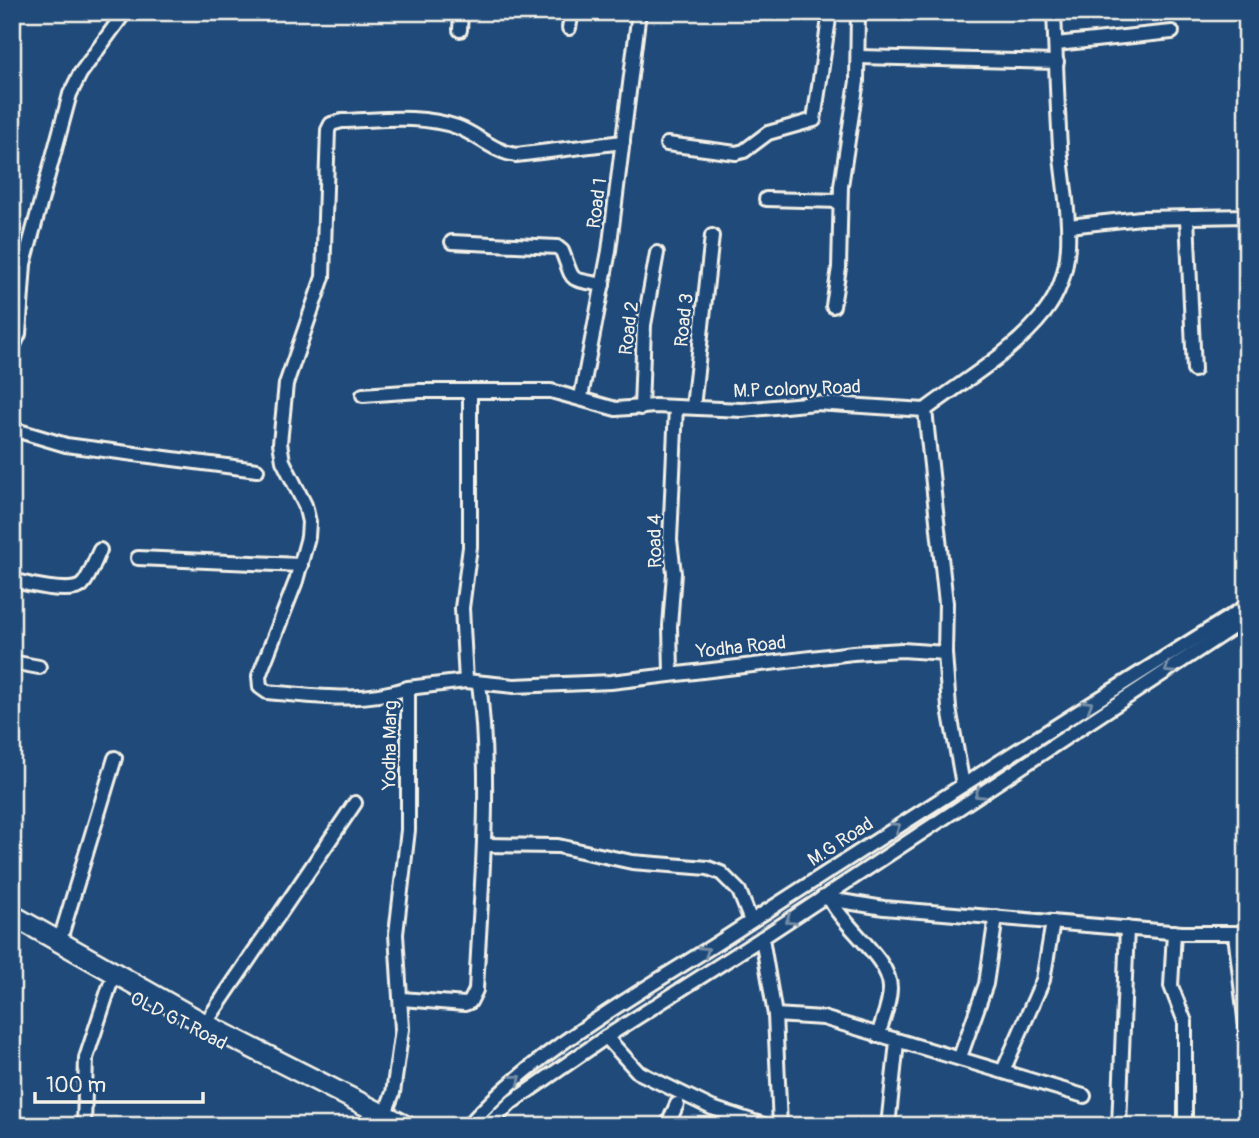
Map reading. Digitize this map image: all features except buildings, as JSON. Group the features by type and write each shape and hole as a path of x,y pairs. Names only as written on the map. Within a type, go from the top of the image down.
{"main road":[{"name":"OLD GT Road","path":"12,915 384,1122"},
{"name":"OLD GT Road","path":"12,927 110,985 384,1122"},
{"path":"384,1122 406,1126"}],"street":[{"path":"12,349 19,334 18,263 70,94 125,12"},
{"path":"460,30 461,12"},
{"path":"569,28 572,12"},
{"name":"Road 1","path":"581,397 603,285 639,12"},
{"path":"667,144 736,153 744,151 768,133 814,120 830,12"},
{"path":"833,306 839,268 840,201 859,57 858,12"},
{"path":"963,785 949,708 945,653 946,603 925,410 993,361 1030,329 1047,310 1065,267 1069,226 1060,148 1054,12"},
{"path":"1056,44 1172,32"},
{"path":"859,57 1057,62"},
{"name":"Yodha Marg","path":"384,1122 393,1093 400,1051 401,999 396,934 408,830 408,688 388,694 343,700 267,692 260,687 259,676 301,565 309,522 305,505 283,461 280,443 286,384 323,277 326,141 331,124 358,120 439,122 460,127 503,152 516,155 623,142"},
{"path":"766,199 840,201"},
{"path":"1069,226 1141,218 1247,216"},
{"path":"1187,217 1194,370"},
{"name":"Road 3","path":"693,407 712,236"},
{"path":"452,242 557,247 562,251 567,271 572,277 603,285"},
{"name":"Road 2","path":"641,408 644,325 657,253"},
{"name":"M.P colony Road","path":"363,395 419,391 551,391 581,397 603,407 742,410 816,403 925,410"},
{"path":"401,999 465,1004 473,996 484,845 486,741 472,682 462,608 470,547 470,392"},
{"name":"Road 4","path":"671,674 670,626 674,573 670,540 676,407"},
{"path":"12,429 66,445 257,470"},
{"path":"12,580 50,587 77,588 83,584 100,550"},
{"path":"138,558 301,565"},
{"name":"M.G Road","path":"468,1126 505,1089 575,1036 963,785 1247,606"},
{"name":"M.G Road","path":"487,1126 512,1102 606,1037 826,899 1247,618"},
{"name":"Yodha Road","path":"408,688 472,682 551,685 611,682 880,650 945,653"},
{"path":"12,662 39,667"},
{"path":"59,943 116,758"},
{"path":"205,1024 355,803"},
{"path":"484,845 558,846 632,862 708,868 721,873 740,891 751,921"},
{"path":"826,899 884,908 1174,932 1241,933 1247,1035"},
{"path":"826,899 869,948 888,978 889,997 878,1036"},
{"path":"960,1057 986,984 996,917"},
{"path":"1003,1071 1042,980 1053,922"},
{"path":"1119,1126 1127,928"},
{"path":"1174,932 1171,986 1185,1022 1185,1126"},
{"path":"762,938 775,1015 780,1126"},
{"path":"84,1126 86,1058 110,985"},
{"path":"775,1015 811,1015 897,1042 960,1057 1084,1096"},
{"path":"606,1037 638,1072 712,1108 767,1126"},
{"path":"888,1126 897,1042"},
{"path":"667,1126 677,1104"}]}
